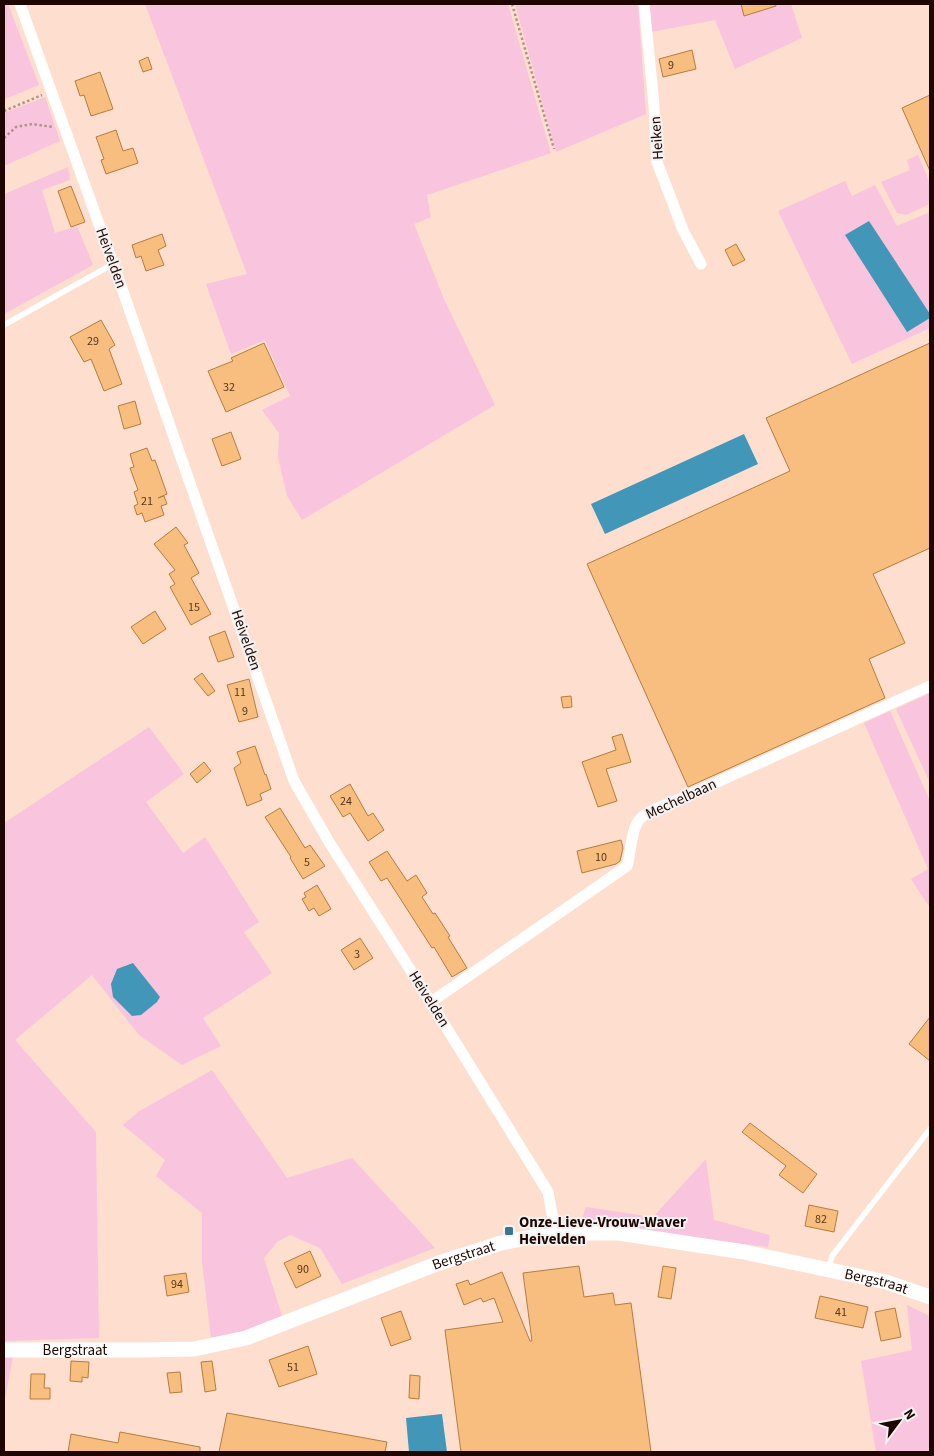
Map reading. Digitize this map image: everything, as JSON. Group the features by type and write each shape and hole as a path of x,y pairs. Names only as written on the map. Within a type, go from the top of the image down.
{"street":[{"name":"Heivelden","path":"20,4 294,781 329,842 431,1002 548,1192 556,1235"},
{"name":"Heiken","path":"644,4 654,105 657,162 683,230 701,264"},
{"name":"Mechelbaan","path":"431,1002 626,866 639,820 655,809 930,686"},
{"name":"Bergstraat","path":"4,1350 194,1349 246,1338 439,1263 501,1243 531,1237 582,1233 618,1233 744,1252 886,1282 930,1297"}],"lane":[{"path":"4,325 113,264"},
{"path":"828,1270 832,1256 930,1129"}],"path":[{"path":"512,4 554,150"},
{"path":"4,111 51,92"},
{"path":"4,138 16,127 32,124 65,129"}],"shaded area":[{"path":"4,4 8,4 39,85 5,99 4,95"},
{"path":"145,4 508,4 551,153 427,195 431,217 414,224 444,299 495,405 302,520 287,496 278,457 279,433 262,410 290,396 265,340 231,354 206,284 247,274"},
{"path":"515,4 638,4 646,114 556,152"},
{"path":"649,4 791,4 802,38 735,69 715,20 651,32"},
{"path":"45,97 60,141 4,166 4,113"},
{"path":"918,155 930,183 930,204 906,215 897,213 881,182 910,170 907,160"},
{"path":"68,167 70,180 42,190 55,233 77,226 93,265 4,314 4,194"},
{"path":"845,181 852,196 875,185 897,226 930,212 930,328 852,364 778,211"},
{"path":"930,693 930,783 896,709"},
{"path":"890,711 930,801 930,904 928,905 911,879 928,869 864,723"},
{"path":"149,727 184,774 146,802 183,853 205,837 259,922 244,932 272,973 203,1018 221,1046 182,1065 139,1035 92,975 15,1040 96,1132 99,1338 4,1341 4,823"},
{"path":"212,1070 287,1178 352,1158 435,1248 342,1284 320,1248 290,1235 277,1242 264,1258 282,1316 242,1332 211,1338 202,1262 202,1213 156,1176 165,1160 123,1125 138,1112"},
{"path":"706,1159 714,1220 770,1235 768,1247 580,1225 586,1207 653,1217"},
{"path":"907,1305 930,1316 930,1452 876,1452 861,1361 912,1350"},
{"path":"13,1357 4,1404 4,1358"}],"water":[{"path":"869,221 930,314 930,318 907,332 845,235"},
{"path":"744,434 758,464 605,534 591,504"},
{"path":"133,963 160,997 157,1002 141,1015 132,1016 113,997 111,984 117,969"},
{"path":"442,1414 447,1452 409,1452 406,1418"}],"building":[{"path":"741,4 776,4 776,6 744,16"},
{"path":"692,50 696,69 663,77 659,59"},
{"path":"148,57 152,69 143,72 139,61"},
{"path":"100,72 113,109 91,116 84,95 80,96 75,81"},
{"path":"930,95 930,171 902,108"},
{"path":"116,130 123,151 133,148 138,163 106,174 101,160 104,159 96,137"},
{"path":"71,186 85,222 71,227 58,191"},
{"path":"162,234 166,246 158,250 164,265 146,271 141,256 136,258 132,245"},
{"path":"736,244 745,260 733,266 725,250"},
{"path":"101,320 115,345 109,349 122,384 104,391 91,359 84,362 70,337"},
{"path":"264,343 284,387 226,412 208,371 233,361 231,358"},
{"path":"930,343 930,548 873,574 905,643 869,659 885,698 688,787 587,564 790,471 766,418"},
{"path":"135,401 141,424 124,429 118,406"},
{"path":"231,432 241,459 222,466 212,439"},
{"path":"147,448 152,461 155,460 167,494 158,498 164,496 167,504 161,506 164,515 145,522 142,513 137,515 134,506 138,504 134,492 138,490 130,468 134,467 130,454"},
{"path":"176,527 188,543 184,545 199,573 191,578 211,614 191,625 170,587 175,584 169,574 175,570 154,544"},
{"path":"155,611 166,629 143,644 131,627"},
{"path":"225,631 234,657 218,662 209,637"},
{"path":"202,673 215,691 208,696 194,679"},
{"path":"249,679 258,717 239,722 227,685"},
{"path":"571,696 572,707 563,708 561,697"},
{"path":"622,734 631,762 606,769 617,801 598,807 582,762 616,750 612,737"},
{"path":"255,746 271,789 260,794 262,800 247,806 234,768 241,763 237,752"},
{"path":"204,762 211,771 197,783 190,774"},
{"path":"350,784 368,816 373,813 384,830 368,841 350,813 343,817 330,796"},
{"path":"280,808 305,848 310,845 325,866 303,879 265,817"},
{"path":"621,840 623,848 620,861 616,864 582,873 577,851"},
{"path":"387,851 407,881 416,875 427,893 422,897 450,936 448,937 467,968 452,977 387,878 381,881 369,862"},
{"path":"317,885 331,909 319,916 314,908 309,911 302,899 306,897 304,893"},
{"path":"360,938 373,958 354,970 341,950"},
{"path":"930,1017 930,1061 909,1044"},
{"path":"750,1123 817,1174 803,1193 779,1175 786,1166 742,1132"},
{"path":"809,1205 838,1211 834,1232 805,1226"},
{"path":"310,1251 321,1276 296,1288 284,1263"},
{"path":"579,1266 584,1297 613,1293 615,1305 631,1303 651,1452 461,1452 445,1330 503,1322 494,1298 483,1302 481,1298 464,1305 456,1284 468,1280 470,1285 502,1272 530,1341 532,1341 523,1273"},
{"path":"663,1266 676,1268 671,1299 658,1297"},
{"path":"186,1273 189,1292 167,1296 164,1276"},
{"path":"820,1296 868,1307 863,1328 815,1318"},
{"path":"895,1308 901,1337 881,1341 875,1312"},
{"path":"401,1311 411,1339 391,1346 381,1318"},
{"path":"308,1346 317,1374 279,1387 269,1360"},
{"path":"71,1361 89,1362 88,1378 82,1377 82,1382 70,1381"},
{"path":"212,1361 216,1390 205,1392 201,1362"},
{"path":"180,1372 182,1392 170,1393 167,1373"},
{"path":"31,1374 45,1374 44,1388 50,1388 50,1399 30,1399"},
{"path":"410,1375 420,1376 419,1399 409,1398"},
{"path":"227,1413 387,1442 385,1452 219,1452"},
{"path":"120,1432 200,1447 200,1452 68,1452 71,1434 118,1443"}],"place":[{"name":"Onze-Lieve-Vrouw-Waver Heivelden","path":"509,1231"}]}
